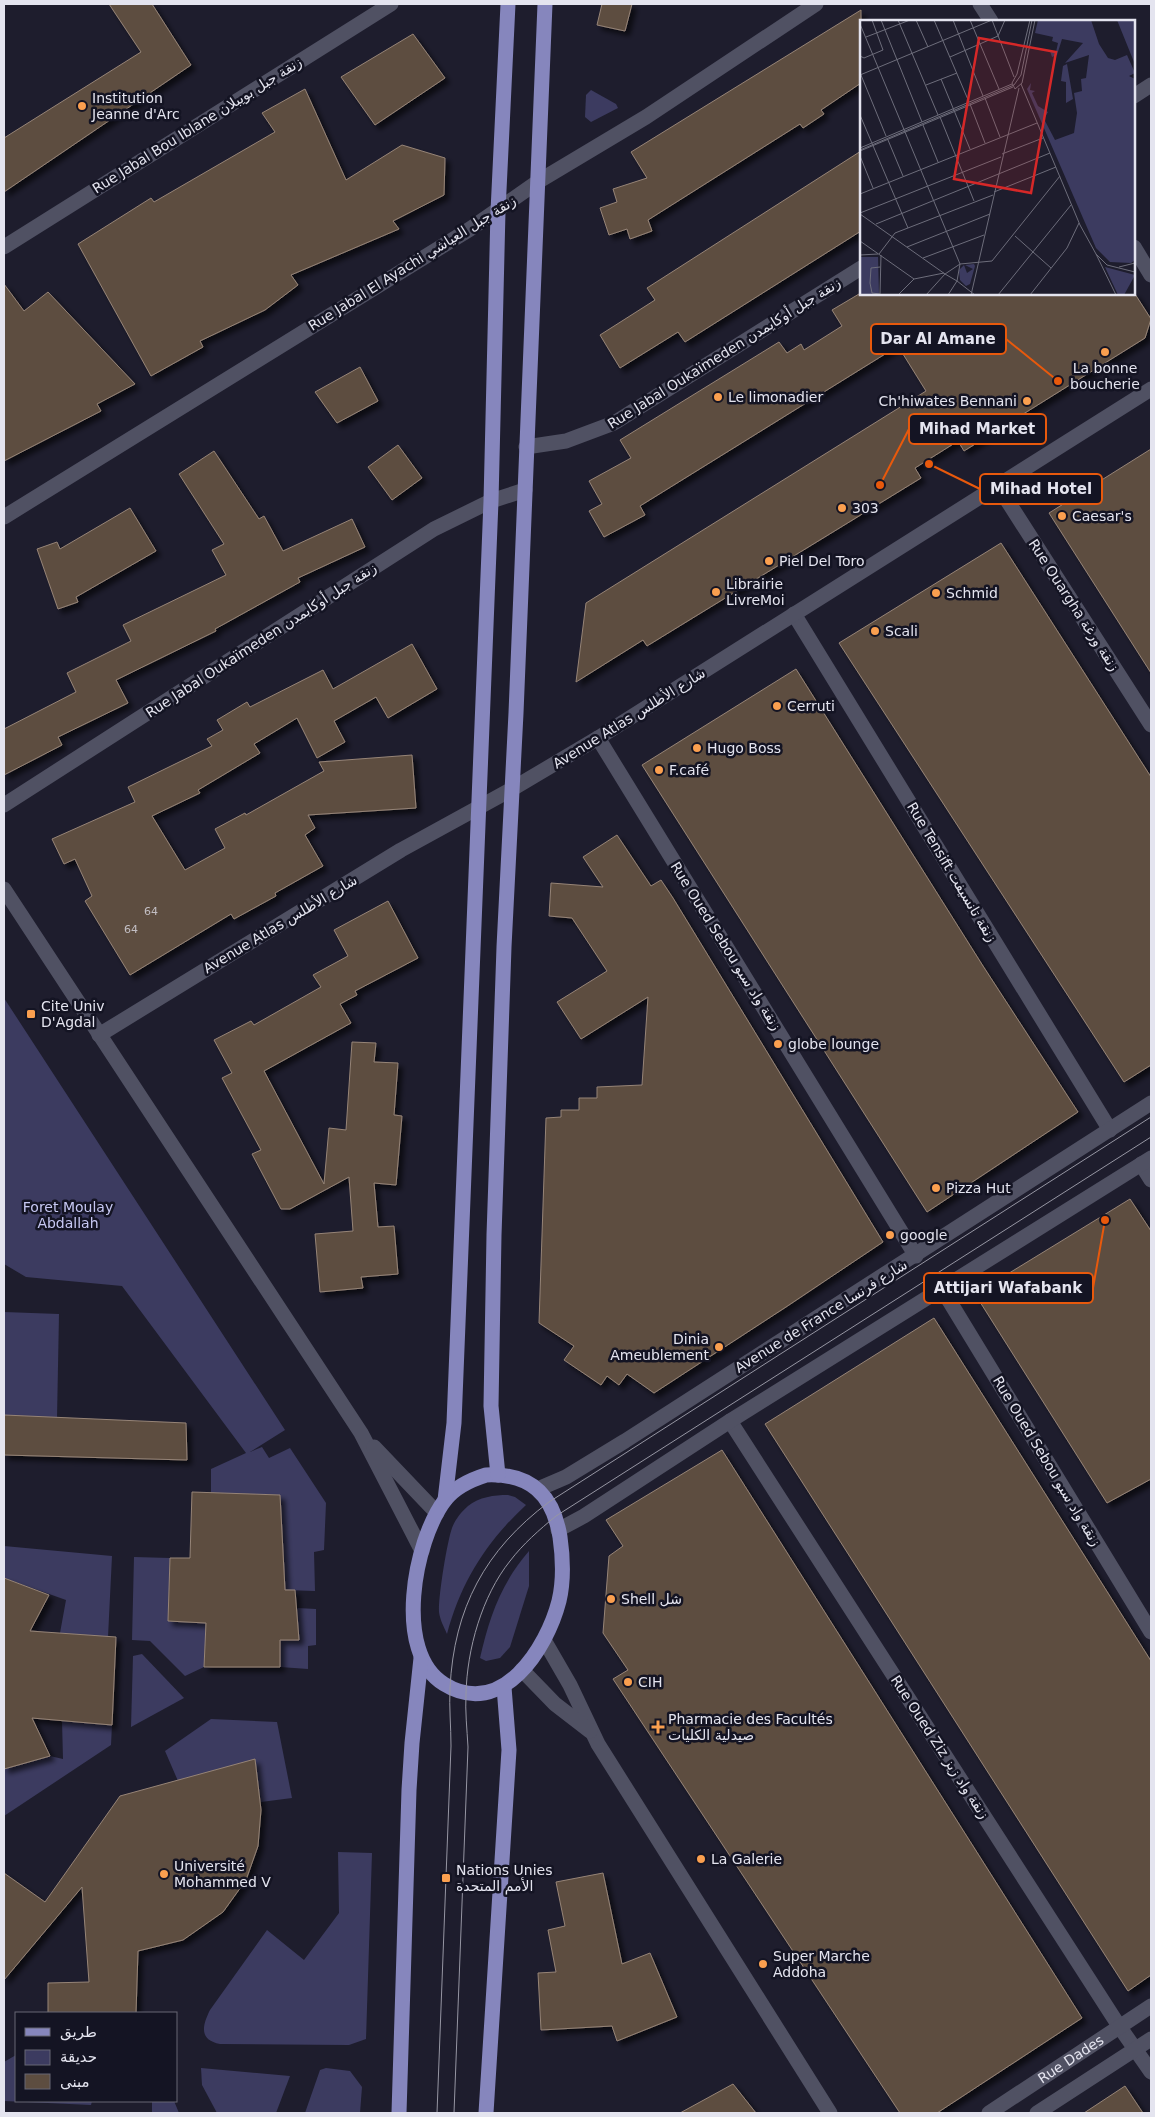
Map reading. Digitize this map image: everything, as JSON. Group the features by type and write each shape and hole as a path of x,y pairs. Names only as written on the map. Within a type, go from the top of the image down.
{"main road":[{"path":"445,1500 454,1423 491,501 498,211 508,4"},
{"path":"498,1475 491,1406 494,1235 546,4"},
{"path":"399,2113 410,1781 415,1702 421,1658 414,1616 417,1572 422,1551 437,1513 453,1491 474,1478 498,1475 512,1476 526,1481 538,1489 552,1508 562,1552 559,1600 544,1640 522,1670 504,1687 492,1692 479,1694 458,1691 438,1680 428,1670 421,1658"},
{"path":"486,2113 509,1750 504,1687"}],"street":[{"name":"Rue Jabal Bou Iblane زنقة جبل بويبلان","path":"4,247 391,4"},
{"name":"Rue Jabal El Ayachi زنقة جبل العياشي","path":"4,517 498,211 539,182 646,117 816,4"},
{"path":"980,4 990,20"},
{"path":"1135,95 1151,85"},
{"path":"1135,249 1151,275"},
{"name":"Rue Jabal Oukaïmeden زنقة جبل أوكايمدن","path":"526,447 566,441 614,423 860,269"},
{"name":"Avenue Atlas شارع الأطلس","path":"99,1035 401,850 512,789 598,738 1151,389"},
{"name":"Rue Ouargha زنقة ورغة","path":"998,486 1151,724"},
{"name":"Rue Jabal Oukaïmeden زنقة جبل أوكايمدن","path":"4,804 434,529 491,501 525,490"},
{"name":"Rue Tensift زنقة تانسيفت","path":"794,614 1110,1130"},
{"name":"Rue Oued Sebou زنقة واد سبو","path":"598,738 916,1256"},
{"path":"4,889 361,1433 422,1551"},
{"name":"Avenue de France شارع فرنسا","path":"538,1489 566,1477 916,1256 1151,1103"},
{"path":"558,1530 584,1516 730,1421 1146,1161 1151,1180"},
{"name":"Rue Oued Sebou زنقة واد سبو","path":"942,1289 1151,1632"},
{"name":"Rue Oued Ziz زنقة واد زيز","path":"730,1421 1119,2026 1151,2072"},
{"path":"361,1433 437,1513"},
{"path":"544,1640 570,1685 591,1732 830,2113"},
{"path":"522,1670 554,1704 591,1732"},
{"name":"Rue Dades","path":"989,2113 1151,2006"},
{"name":"Rue Dades","path":"1038,2113 1151,2038"}],"green space":[{"path":"591,90 616,104 618,108 591,122 585,117 586,95"},
{"name":"Foret Moulay Abdallah","path":"4,998 285,1430 250,1452 262,1447 269,1458 290,1448 326,1503 324,1550 314,1552 315,1591 285,1590 280,1495 211,1493 211,1469 246,1453 122,1286 26,1277 4,1264"},
{"path":"4,1312 59,1314 57,1418 4,1415"},
{"path":"497,1495 515,1497 526,1505 499,1533 477,1564 460,1597 447,1634 440,1618 439,1605 445,1557 453,1525 461,1513 477,1500"},
{"path":"4,1546 112,1556 108,1637 60,1633 66,1600 4,1578"},
{"path":"529,1551 529,1586 510,1647 500,1658 486,1661 480,1658 497,1602 519,1563"},
{"path":"134,1557 170,1558 168,1621 206,1623 204,1667 185,1676 150,1641 132,1640"},
{"path":"297,1608 316,1609 316,1645 308,1646 308,1669 280,1667 280,1640 299,1640"},
{"path":"142,1654 184,1698 131,1727 133,1656"},
{"path":"211,1719 277,1722 292,1798 261,1802 255,1760 178,1781 165,1751"},
{"path":"62,1721 112,1725 111,1745 4,1816 4,1769 50,1756 63,1759"},
{"path":"338,1852 372,1853 366,2039 349,2045 220,2044 208,2039 205,2036 204,2027 210,2010 267,1930 304,1960 339,1913"},
{"path":"15,2056 15,2102 4,2101 4,2062"},
{"path":"201,2068 290,2076 276,2113 217,2113 202,2085"},
{"path":"326,2068 350,2071 362,2087 360,2113 305,2113 320,2070"},
{"path":"26,2102 92,2102 91,2105"},
{"path":"152,2102 174,2102 179,2113 152,2113"}],"building":[{"path":"109,4 152,4 191,65 4,192 4,138 141,52"},
{"path":"602,4 632,4 625,31 597,25"},
{"path":"861,10 860,84 821,110 824,114 803,128 800,124 648,220 652,231 630,239 627,229 609,235 600,208 617,202 613,189 647,178 631,152"},
{"path":"413,34 445,78 375,125 341,77"},
{"path":"305,89 346,180 402,145 445,158 444,195 393,221 399,229 291,275 298,285 265,310 200,341 203,347 151,376 78,244 151,198 154,202 275,132 262,113"},
{"path":"860,152 860,232 685,342 678,332 620,368 600,335 655,300 647,288"},
{"path":"4,284 24,311 48,292 135,384 97,404 101,411 4,461"},
{"path":"859,294 1135,294 1151,319 1145,338 964,451 958,441 915,468 921,478 647,646 643,640 576,682 586,603 926,391 898,346 640,506 645,515 604,537 589,511 602,504 589,481 631,458 620,440 779,342 787,353 801,344 804,350 842,326 832,310"},
{"path":"360,367 378,401 337,423 315,392"},
{"path":"398,445 422,478 392,500 368,467"},
{"path":"1151,449 1151,673 1049,513"},
{"path":"214,451 259,519 264,516 283,551 352,519 365,547 298,578 300,582 215,629 216,631 116,680 128,703 58,737 62,745 4,775 4,729 76,692 67,673 131,641 123,625 226,575 212,550 224,544 179,474"},
{"path":"130,508 156,551 76,597 78,602 58,609 37,549 57,542 60,549"},
{"path":"1001,543 1151,777 1151,1065 1124,1082 839,643"},
{"path":"412,644 437,689 388,718 376,697 334,721 345,742 317,758 297,718 254,744 260,753 198,790 200,793 152,816 185,870 225,848 215,829 245,813 246,815 324,771 319,762 412,755 416,808 308,815 315,828 305,835 323,866 275,893 276,896 234,919 231,914 130,975 85,901 92,896 75,859 64,864 52,839 135,802 128,787 212,746 207,739 223,730 217,720 247,702 250,707 323,670 333,689"},
{"path":"796,669 983,966 1078,1112 927,1212 642,765"},
{"path":"617,835 651,886 661,880 673,898 883,1242 654,1393 627,1374 619,1385 607,1376 601,1385 564,1360 574,1346 539,1323 546,1118 561,1117 561,1110 579,1110 579,1098 597,1098 597,1087 642,1085 648,997 581,1039 557,1002 607,971 572,918 549,916 551,883 603,887 583,857"},
{"path":"388,901 418,958 355,991 357,995 340,1004 351,1023 264,1071 324,1184 329,1128 346,1130 352,1042 376,1043 374,1062 398,1063 394,1115 402,1116 396,1185 374,1183 378,1227 394,1226 398,1274 361,1277 363,1288 320,1292 315,1234 353,1231 349,1177 290,1209 281,1209 252,1154 261,1150 222,1078 232,1073 214,1040 251,1021 254,1025 321,987 313,975 348,956 334,930"},
{"path":"1130,1199 1151,1231 1151,1479 1107,1503 975,1294"},
{"path":"934,1318 1151,1661 1151,1975 1128,1991 765,1424"},
{"path":"4,1415 186,1423 187,1460 4,1455"},
{"path":"722,1450 1082,2018 937,2113 900,2113 613,1679 628,1670 603,1633 609,1556 623,1546 606,1520"},
{"path":"192,1492 280,1495 285,1590 295,1590 299,1640 280,1640 280,1667 204,1667 206,1623 168,1621 170,1558 190,1558"},
{"path":"4,1578 49,1595 30,1631 116,1637 112,1725 32,1718 50,1756 4,1769"},
{"path":"255,1759 261,1810 258,1846 246,1880 223,1912 183,1940 138,1951 136,2012 48,2012 48,1983 89,1982 82,1887 4,1980 4,1873 45,1902 120,1796"},
{"path":"603,1873 622,1964 650,1953 677,2017 617,2041 612,2026 541,2030 538,1973 556,1972 548,1930 565,1926 556,1882"},
{"path":"733,2084 756,2113 680,2113"},
{"path":"1125,2086 1143,2113 1084,2113"}],"tram line":[{"path":"437,2113 451,1746 450,1688 458,1632 466,1607 477,1583 491,1561 507,1540 549,1502 1151,1117"},
{"path":"454,2113 468,1747 467,1677 469,1659 478,1624 491,1590 500,1575 520,1549 556,1516 1151,1137"}],"place":[{"name":"Institution Jeanne d'Arc","path":"82,106"},
{"name":"La bonne boucherie","path":"1105,352"},
{"name":"Dar Al Amane","path":"1058,381"},
{"name":"Le limonadier","path":"718,397"},
{"name":"Ch'hiwates Bennani","path":"1027,401"},
{"name":"Mihad Hotel","path":"929,464"},
{"name":"Mihad Market","path":"880,485"},
{"name":"303","path":"842,508"},
{"name":"Caesar's","path":"1062,516"},
{"name":"Piel Del Toro","path":"769,561"},
{"name":"Librairie LivreMoi","path":"716,592"},
{"name":"Schmid","path":"936,593"},
{"name":"Scali","path":"875,631"},
{"name":"Cerruti","path":"777,706"},
{"name":"Hugo Boss","path":"697,748"},
{"name":"F.café","path":"659,770"},
{"name":"Cite Univ D'Agdal","path":"31,1014"},
{"name":"globe lounge","path":"778,1044"},
{"name":"Pizza Hut","path":"936,1188"},
{"name":"Attijari Wafabank","path":"1105,1220"},
{"name":"google","path":"890,1235"},
{"name":"Dinia Ameublement","path":"719,1347"},
{"name":"Shell شل","path":"611,1599"},
{"name":"CIH","path":"628,1682"},
{"name":"Pharmacie des Facultés صيدلية الكليات","path":"658,1727"},
{"name":"La Galerie","path":"701,1859"},
{"name":"Université Mohammed V","path":"164,1874"},
{"name":"Nations Unies الأمم المتحدة","path":"446,1878"},
{"name":"Super Marche Addoha","path":"763,1964"}]}
